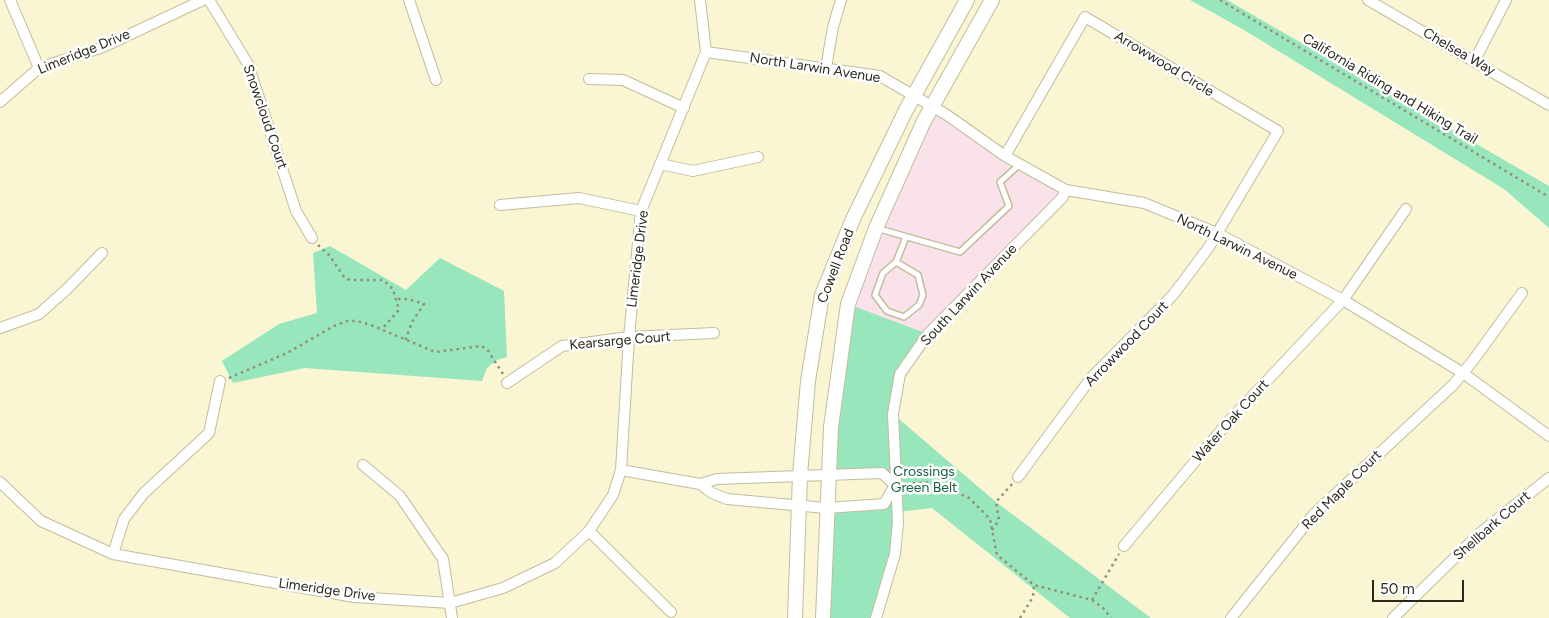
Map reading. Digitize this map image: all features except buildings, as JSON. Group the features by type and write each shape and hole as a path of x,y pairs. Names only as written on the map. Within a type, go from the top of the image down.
{"street":[{"path":"10,0 39,68"},
{"name":"Limeridge Drive","path":"0,102 39,68 103,47 203,0"},
{"name":"Snowcloud Court","path":"209,0 248,64 296,211 312,238"},
{"path":"409,0 436,80"},
{"name":"Limeridge Drive","path":"0,482 41,521 114,554 354,597 450,603 503,588 555,563 589,531 613,495 622,470 629,337 641,211 706,52 700,0"},
{"path":"826,68 833,26 840,0"},
{"name":"Cowell Road","path":"795,618 800,475 808,381 822,295 853,219 915,95 967,0"},
{"name":"Cowell Road","path":"823,618 826,508 831,427 848,304 876,228 932,106 992,0"},
{"name":"Chelsea Way","path":"1368,0 1475,60 1549,105"},
{"path":"1475,60 1506,0"},
{"name":"Arrowwood Circle","path":"1004,156 1085,17 1278,131 1216,233"},
{"name":"North Larwin Avenue","path":"706,52 880,76 915,95 1004,156 1066,190 1144,203 1216,233 1343,300 1463,373 1549,436"},
{"path":"589,79 623,80 684,108"},
{"path":"660,164 693,171 758,157"},
{"name":"South Larwin Avenue","path":"876,618 895,554 898,522 893,414 900,374 928,334 1062,198 1066,190"},
{"path":"500,205 579,198 641,211"},
{"name":"Water Oak Court","path":"1124,546 1228,422 1343,300 1406,209"},
{"name":"Arrowwood Court","path":"1018,477 1091,378 1173,295 1209,247 1216,233"},
{"path":"0,328 38,314 67,289 102,253"},
{"name":"Red Maple Court","path":"1231,618 1314,514 1463,373 1522,293"},
{"name":"Kearsarge Court","path":"508,383 562,346 629,337 714,333"},
{"path":"114,554 124,519 144,493 209,433 220,381"},
{"path":"363,465 400,496 443,559 452,618"},
{"path":"622,470 700,484 718,479 882,473 895,485 884,504 826,508 728,499 712,493 700,484"},
{"name":"Shellbark Court","path":"1393,618 1480,533 1549,478"},
{"path":"589,531 672,612"}],"lane":[{"path":"876,228 960,252 1009,206 1000,182 1020,164"},
{"path":"896,262 918,274 923,295 919,305 904,317 887,311 875,295 883,273 896,262 906,237"}],"path":[{"name":"California Riding and Hiking Trail","path":"1220,0 1549,197"},
{"path":"312,238 329,255 344,277 350,280 383,280 393,289 398,299 399,310 397,315 381,330"},
{"path":"398,299 408,299 424,304 412,322 406,341"},
{"path":"220,381 288,353 347,321 364,323 435,352 481,346 487,349 508,383"},
{"path":"992,530 999,520 996,502 1018,477"},
{"path":"895,485 934,482 969,498 990,519 997,555 1034,585 1092,600 1104,608 1111,618"},
{"path":"1092,600 1124,546"},
{"path":"1020,618 1033,597 1034,585"}],"shaded area":[{"path":"932,106 1066,190 928,334 848,304"}],"green space":[{"path":"1190,0 1227,0 1549,186 1549,228 1504,189 1244,30"},
{"path":"330,246 406,290 440,258 504,291 507,357 497,360 487,368 482,381 305,368 233,383 222,361 279,324 317,313 313,253"},
{"name":"Crossings Green Belt","path":"848,304 928,334 900,374 893,414 996,502 1151,618 1070,618 932,508 897,512 898,522 876,618 823,618 826,508 884,504 895,485 882,473 828,474"}]}
